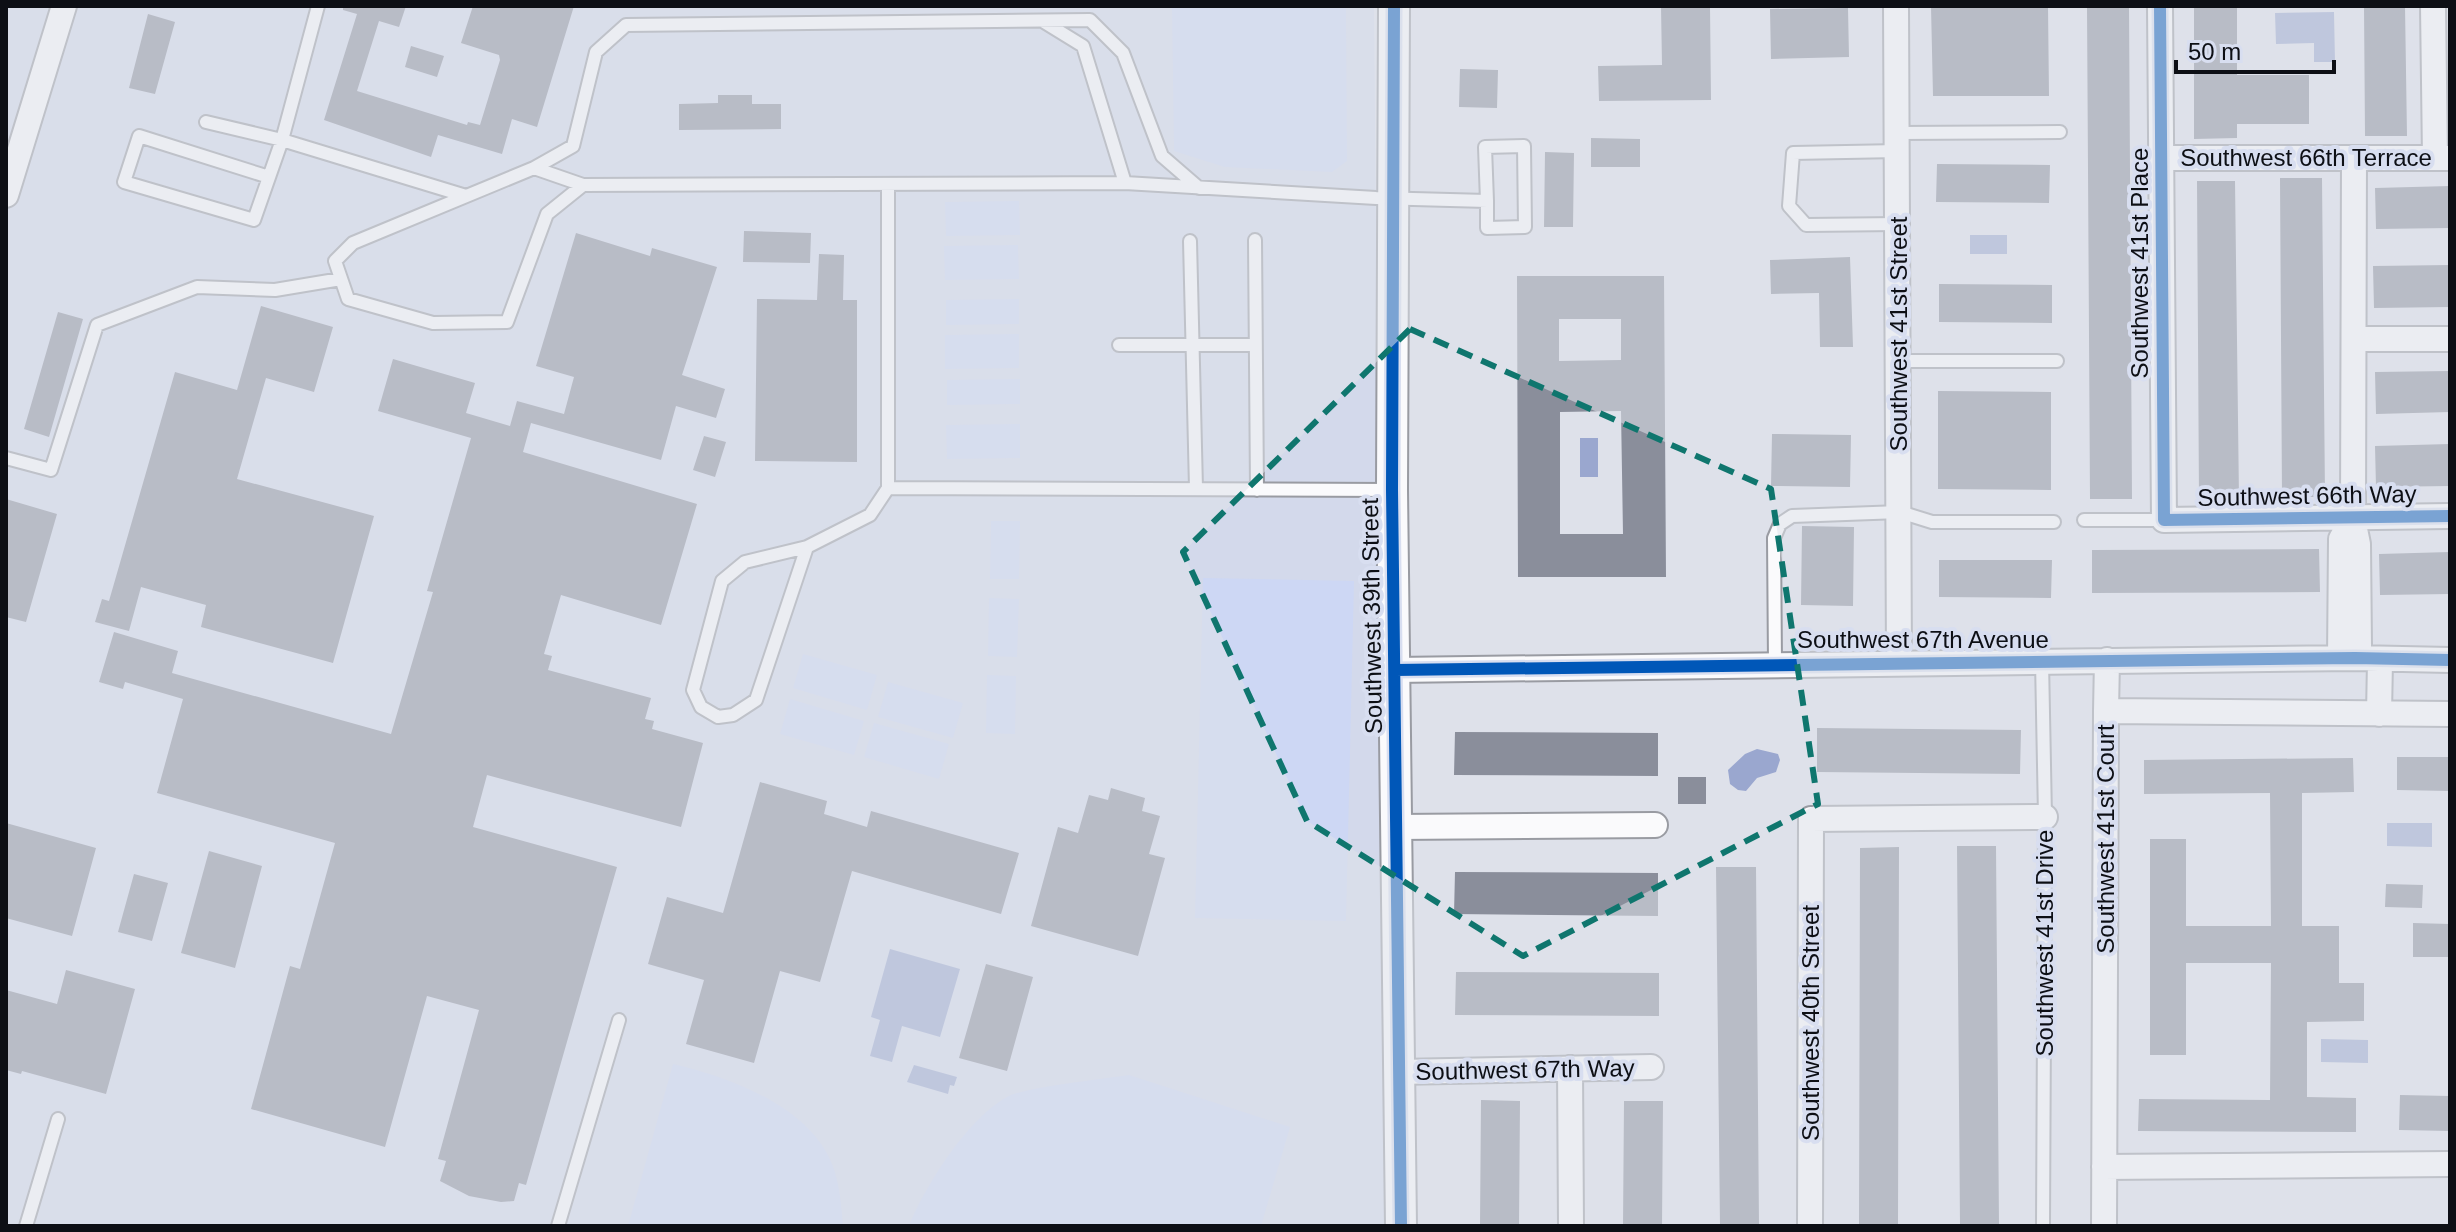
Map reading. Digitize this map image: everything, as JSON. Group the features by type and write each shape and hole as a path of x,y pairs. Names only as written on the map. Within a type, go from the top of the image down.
{"street":[{"path":"6,195 64,6"},
{"name":"Southwest 39th Street","path":"1394,6 1392,490 1401,1226"},
{"name":"Southwest 41st Street","path":"1896,6 1899,662"},
{"name":"Southwest 41st Place","path":"2160,6 2164,520"},
{"path":"2433,6 2442,158"},
{"name":"Southwest 66th Terrace","path":"2162,158 2442,158"},
{"path":"2347,658 2341,539 2353,519 2354,158"},
{"path":"2355,339 2450,339"},
{"name":"Southwest 66th Way","path":"2164,520 2450,516"},
{"name":"Southwest 67th Avenue","path":"1395,670 1775,663 2347,658 2450,660"},
{"path":"2106,711 2107,660"},
{"path":"2379,714 2380,661"},
{"name":"Southwest 41st Court","path":"2104,1226 2106,711 2450,714"},
{"name":"Southwest 40th Street","path":"1810,1226 1811,819 2045,817"},
{"path":"1396,827 1655,825"},
{"name":"Southwest 67th Way","path":"1398,1072 1651,1067"},
{"path":"1570,1068 1571,1226"},
{"path":"2104,1167 2450,1164"}],"lane":[{"path":"269,177 139,136 124,182 254,220 282,140 318,6"},
{"path":"583,185 547,214 507,322 433,323 348,299 335,261 353,243 534,168 573,146 596,52 626,25 1090,20 1123,53 1162,156 1199,188"},
{"path":"1042,21 1083,46 1125,183"},
{"path":"206,122 282,140 466,196"},
{"path":"1899,224 1806,225 1789,206 1793,153 1898,142 2060,132"},
{"path":"1524,146 1525,227 1487,228 1487,201 1485,147 1524,146"},
{"path":"534,168 583,185 1125,183 1487,201"},
{"path":"807,547 756,700 733,715 718,717 701,707 693,690 722,581 745,562 807,547 870,515 888,488 888,184"},
{"path":"1255,240 1257,490"},
{"path":"1190,241 1196,488"},
{"path":"6,458 51,470 97,325 197,287 275,290 341,279"},
{"path":"1119,345 1255,345"},
{"path":"1900,361 2057,361"},
{"path":"888,488 1392,490"},
{"path":"1775,663 1774,538 1780,524 1792,516 1900,512 1932,522 2054,522"},
{"path":"2084,520 2164,520"},
{"name":"Southwest 41st Drive","path":"2042,661 2045,817 2043,1226"},
{"path":"558,1226 619,1020"},
{"path":"26,1226 58,1119"}],"highlighted area":[{"path":"1410,329 1771,489 1818,804 1523,956 1307,821 1183,552"}],"shaded area":[{"path":"6,6 1374,6 1385,1226 6,1226"},
{"path":"1172,6 1346,6 1347,161 1332,172 1225,167 1174,151"},
{"path":"2334,12 2335,62 2314,62 2314,43 2276,44 2275,13"},
{"path":"1019,201 1020,235 946,236 945,202"},
{"path":"1970,235 2007,235 2007,254 1970,254"},
{"path":"1018,245 1019,279 945,280 944,246"},
{"path":"1019,299 1019,324 946,325 946,300"},
{"path":"1019,334 1019,368 945,369 945,335"},
{"path":"1020,379 1020,404 947,405 947,380"},
{"path":"1020,424 1020,458 947,459 946,425"},
{"path":"1580,438 1598,438 1598,477 1580,477"},
{"path":"991,521 1020,521 1019,579 990,579"},
{"path":"1203,578 1354,581 1346,921 1195,918"},
{"path":"989,598 1019,599 1017,657 988,656"},
{"path":"803,654 877,675 867,710 793,688"},
{"path":"987,675 1016,676 1015,734 986,733"},
{"path":"888,682 963,703 953,738 878,717"},
{"path":"790,699 864,721 854,755 780,734"},
{"path":"874,723 949,744 939,779 864,757"},
{"path":"1757,749 1778,754 1780,760 1776,772 1757,778 1746,791 1738,790 1730,784 1728,770 1745,754"},
{"path":"2387,823 2432,823 2432,847 2387,846"},
{"path":"890,949 960,969 940,1037 902,1026 892,1062 870,1056 880,1020 871,1017"},
{"path":"2321,1039 2368,1040 2368,1063 2321,1062"},
{"path":"673,1064 742,1086 786,1110 805,1126 821,1144 832,1164 843,1226 628,1226"},
{"path":"914,1065 957,1077 954,1086 950,1085 948,1094 907,1082"},
{"path":"1129,1075 1290,1127 1261,1226 909,1226 950,1154 964,1135 994,1106 1009,1096 1032,1089"}],"building":[{"path":"343,6 406,6 399,27 379,21 357,91 467,125 468,122 480,125 500,60 499,55 461,43 473,6 574,6 537,127 512,119 502,154 438,135 431,157 324,120 357,14 343,10"},
{"path":"1661,6 1710,6 1711,100 1599,101 1598,66 1662,65"},
{"path":"1931,6 2048,6 2049,96 1933,96"},
{"path":"2087,6 2129,6 2132,499 2090,499"},
{"path":"2194,6 2237,6 2237,75 2309,75 2309,124 2237,124 2237,138 2194,139"},
{"path":"2364,6 2405,6 2407,136 2365,136"},
{"path":"1848,8 1849,57 1771,59 1770,9"},
{"path":"148,14 175,22 155,94 129,88"},
{"path":"411,46 444,56 437,77 405,67"},
{"path":"1460,69 1498,70 1497,108 1459,107"},
{"path":"718,95 752,95 752,104 781,104 781,129 679,130 679,104 718,103"},
{"path":"1591,138 1640,139 1640,167 1591,167"},
{"path":"1545,152 1574,153 1573,227 1544,227"},
{"path":"1937,164 2050,165 2049,203 1936,202"},
{"path":"2280,178 2322,178 2325,497 2282,497"},
{"path":"2197,181 2235,181 2239,499 2199,499"},
{"path":"2450,186 2450,228 2376,229 2375,188"},
{"path":"744,231 811,233 810,263 743,262"},
{"path":"576,233 650,256 652,248 717,267 682,375 725,389 716,418 676,406 661,460 531,423 523,452 697,504 661,625 561,595 544,654 552,656 548,670 651,698 645,719 654,721 652,729 703,743 681,827 487,775 473,827 617,867 526,1185 519,1183 514,1201 501,1202 469,1196 440,1181 446,1161 438,1159 479,1010 427,996 385,1147 251,1109 290,966 300,969 335,843 157,793 183,699 125,682 123,689 99,682 114,632 178,651 172,673 391,734 433,592 427,591 471,438 378,411 393,359 475,383 466,413 510,426 517,401 564,414 574,377 536,366"},
{"path":"819,254 844,255 843,300 857,300 857,462 755,461 757,299 817,300"},
{"path":"1850,257 1853,347 1820,347 1819,293 1771,294 1770,260"},
{"path":"2450,265 2450,307 2374,308 2373,266"},
{"path":"1517,276 1664,276 1666,577 1518,577","holes":["1559,319 1621,319 1621,360 1559,361","1621,411 1623,534 1560,534 1560,412"]},
{"path":"1939,284 2052,285 2052,323 1939,322"},
{"path":"261,306 333,327 314,392 266,378 237,479 374,516 333,663 201,627 206,605 141,587 129,631 95,622 102,599 109,601 175,372 237,390"},
{"path":"58,312 83,319 49,437 24,429"},
{"path":"2450,371 2450,412 2376,414 2375,372"},
{"path":"1938,391 2051,392 2051,490 1938,489"},
{"path":"1772,434 1851,435 1850,487 1771,486"},
{"path":"704,436 726,442 715,477 693,470"},
{"path":"2450,444 2450,486 2376,487 2375,446"},
{"path":"6,499 57,514 26,622 6,617"},
{"path":"1802,526 1854,527 1853,606 1801,605"},
{"path":"2319,549 2320,592 2092,593 2092,550"},
{"path":"2450,552 2450,594 2380,595 2379,554"},
{"path":"1939,560 2052,560 2051,598 1939,597"},
{"path":"1817,728 2021,730 2020,774 1817,772"},
{"path":"1455,732 1658,733 1658,776 1454,775"},
{"path":"2397,757 2450,757 2450,791 2397,790"},
{"path":"2353,758 2354,792 2302,793 2302,926 2339,926 2339,983 2364,983 2364,1021 2307,1022 2307,1097 2356,1098 2356,1132 2138,1131 2139,1099 2270,1100 2271,963 2186,963 2186,1055 2150,1055 2150,839 2186,839 2186,926 2271,926 2270,793 2144,794 2144,760"},
{"path":"1678,777 1706,777 1706,804 1678,804"},
{"path":"760,782 827,801 824,814 867,827 871,811 1019,853 1001,914 852,871 820,982 780,971 754,1063 686,1044 704,980 648,964 667,897 723,913"},
{"path":"1111,788 1145,798 1142,811 1160,816 1149,854 1165,858 1138,956 1031,926 1058,827 1078,833 1089,795 1108,800"},
{"path":"6,823 96,848 72,936 6,918"},
{"path":"1957,846 1996,846 1999,1226 1960,1226"},
{"path":"1899,847 1898,1226 1859,1226 1860,848"},
{"path":"209,851 262,866 235,968 181,953"},
{"path":"1716,867 1756,867 1759,1226 1720,1226"},
{"path":"1455,872 1658,873 1658,916 1454,914"},
{"path":"134,874 168,883 152,941 118,932"},
{"path":"2386,884 2423,885 2422,908 2385,907"},
{"path":"2413,923 2450,924 2450,957 2413,957"},
{"path":"986,964 1033,977 1007,1071 959,1058"},
{"path":"66,970 135,989 106,1094 22,1071 21,1074 6,1070 6,990 57,1004"},
{"path":"1456,972 1659,973 1659,1016 1455,1015"},
{"path":"2400,1095 2450,1096 2450,1131 2399,1130"},
{"path":"1481,1100 1520,1101 1519,1226 1480,1226"},
{"path":"1624,1101 1663,1101 1662,1226 1623,1226"}],"cycle path":[{"path":"1394,6 1392,490 1401,1226"},
{"path":"2160,6 2164,520 2450,516"},
{"path":"1395,670 2355,658 2450,660"}]}
